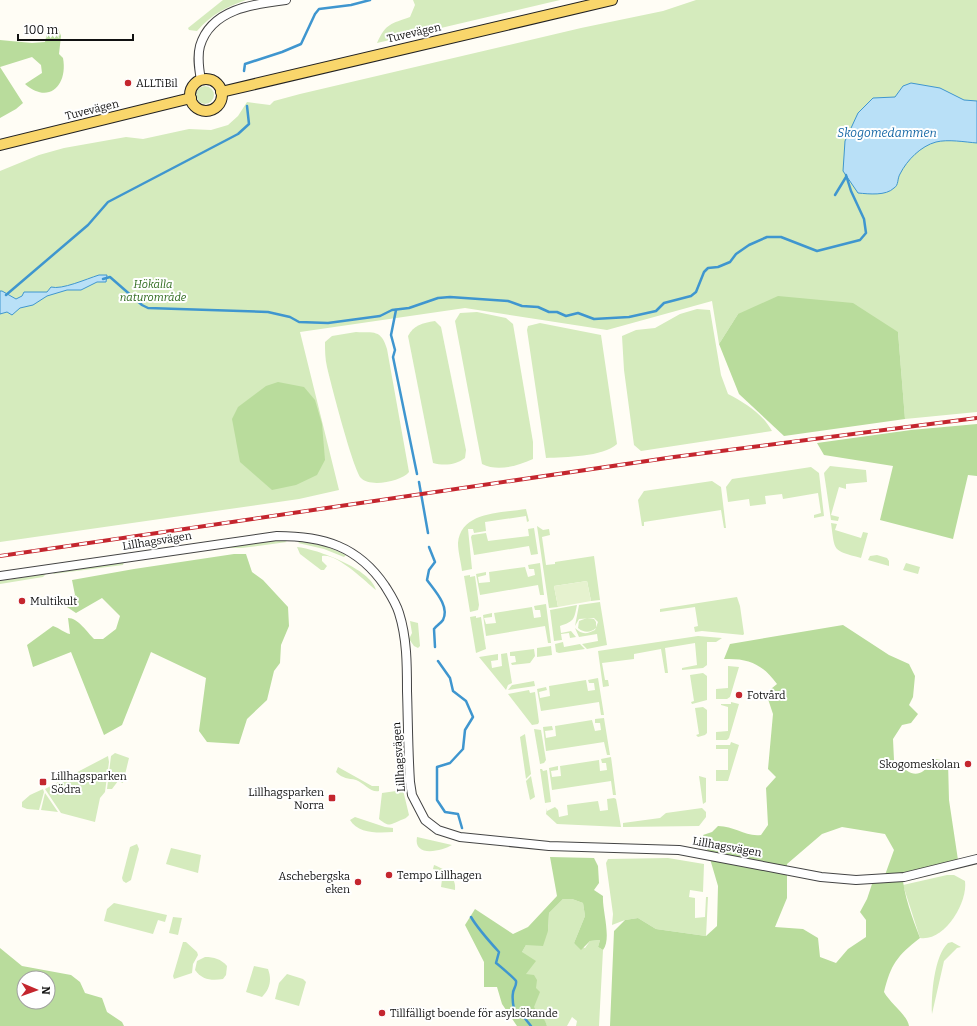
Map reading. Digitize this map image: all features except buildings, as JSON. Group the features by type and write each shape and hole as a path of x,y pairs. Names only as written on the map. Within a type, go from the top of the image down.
{"main road":[{"name":"Tuvevägen","path":"221,92 612,0"},
{"path":"201,80 212,80 218,85 221,92 219,103 209,110 198,108 191,98 192,87 201,80"},
{"name":"Tuvevägen","path":"0,145 191,98"}],"street":[{"path":"201,80 200,47 207,31 214,24 226,14 236,10 286,0"},
{"name":"Lillhagsvägen","path":"0,576 254,538 293,536 326,541 344,548 364,562 380,578 398,610 405,640 410,782 412,795 425,820 438,830 460,837 549,846 679,850 821,877 848,880 904,877 977,859"}],"green space":[{"path":"223,0 246,0 232,5 220,12 208,20 197,31 189,30 188,28"},
{"path":"413,0 560,0 377,43 386,28 398,21 410,17 415,5"},
{"name":"Hökälla naturområde","path":"696,0 977,0 977,412 905,419 898,332 738,314 719,344 712,301 607,330 465,308 300,332 339,490 299,499 0,542 0,171 39,155 64,148 126,137 143,139 189,129 211,130 228,125 238,116 247,102 270,105 274,101 300,94 581,28 663,11"},
{"path":"53,26 58,28 61,36 59,54 63,58 64,68 60,84 55,89 42,93 25,84 42,73 41,65 32,57 0,67 0,40 32,43 45,42 47,33"},
{"path":"0,67 23,103 16,109 0,118"},
{"path":"205,86 211,89 214,95 211,101 205,104 199,101 196,95 199,89"},
{"path":"778,296 853,303 898,332 905,419 784,436 739,394 719,344 738,314"},
{"path":"697,309 710,310 721,375 728,394 759,414 772,431 641,451 634,445 624,370 622,336 636,330 655,328 680,314"},
{"path":"477,312 506,318 513,324 533,442 533,459 514,466 494,468 482,464 455,321 460,313"},
{"path":"435,321 441,327 466,450 465,458 450,464 433,463 408,336 413,329 419,325"},
{"path":"540,323 601,335 617,444 611,448 603,452 583,456 546,458 527,330 528,326"},
{"path":"356,332 376,333 382,338 387,349 409,472 400,478 386,482 371,483 365,481 361,478 357,471 337,407 326,361 325,342 332,336"},
{"path":"278,382 304,387 315,400 322,424 325,460 317,475 296,485 272,490 240,462 232,419 238,407 266,386"},
{"path":"977,424 977,476 968,475 953,539 880,520 893,466 824,455 817,443 911,430"},
{"path":"830,466 866,470 867,482 846,484 846,489 839,487 831,515 839,517 838,521 831,520 824,473"},
{"path":"811,467 819,473 824,516 814,518 814,515 821,513 818,493 783,499 782,494 765,496 766,504 750,506 749,499 728,502 726,487 732,479"},
{"path":"712,481 721,487 726,528 724,528 721,510 644,522 644,526 642,526 638,500 644,491"},
{"path":"526,509 529,521 527,522 526,516 485,522 486,531 474,533 473,529 468,529 472,569 462,571 458,543 461,533 467,525 475,519 495,513"},
{"path":"831,523 837,524 835,530 861,538 863,532 868,533 861,558 840,551 837,548 833,540"},
{"path":"537,526 543,530 549,529 550,535 542,537 546,565 555,564 555,562 594,556 600,600 591,601 587,581 554,586 558,607 549,608"},
{"path":"534,528 538,554 531,555 529,546 474,555 472,535 486,533 488,541 529,536 528,529"},
{"path":"274,540 283,540 287,542 242,548 225,548"},
{"path":"301,541 328,547 346,555 344,557 324,549 298,543"},
{"path":"297,547 332,557 322,556 322,561 327,566 324,570 321,570 300,554"},
{"path":"234,554 246,554 252,572 263,580 288,607 289,626 281,645 280,663 274,671 267,700 247,719 239,744 207,742 199,731 206,678 151,652 122,725 104,735 71,652 33,667 27,645 53,626 70,634 68,618 79,623 94,639 103,639 116,629 120,616 102,598 76,613 67,607 68,603 75,595 72,580"},
{"path":"877,555 887,558 889,561 889,566 868,560 870,556"},
{"path":"336,559 364,575 372,582 376,590 350,568"},
{"path":"124,562 123,565 53,574 54,573"},
{"path":"540,563 544,595 540,595 538,585 480,595 476,574 486,572 486,575 478,577 479,583 490,582 489,572 525,567 528,577 535,575 534,569 529,569 528,565"},
{"path":"906,563 920,567 918,574 903,570"},
{"path":"46,574 43,577 0,584 0,581"},
{"path":"470,575 470,577 475,576 479,605 478,610 470,612 464,576"},
{"path":"587,581 591,601 558,607 554,586"},
{"path":"737,597 740,606 743,635 702,631 695,632 694,627 698,626 695,607 660,612 660,609"},
{"path":"600,602 607,645 587,649 582,644 598,641 597,634 579,637 575,628 582,633 589,632 595,630 598,622 594,618 579,619 575,626 579,605"},
{"path":"546,604 551,643 548,643 545,626 486,636 483,615 492,613 492,617 484,618 486,624 496,623 494,613 532,607 534,618 541,617 540,610 535,610 534,606"},
{"path":"577,605 573,619 569,623 560,626 561,633 571,631 576,637 570,638 569,633 561,634 562,640 554,641 550,610"},
{"path":"476,616 476,618 481,617 486,649 476,653 470,617"},
{"path":"587,618 594,619 596,622 596,628 587,632 578,628 579,621"},
{"path":"410,621 418,623 420,646 418,648 414,646 409,639 412,633"},
{"path":"843,625 889,655 909,664 915,676 913,697 909,705 918,714 911,723 902,725 893,739 894,760 905,770 915,774 924,771 934,759 948,761 949,800 958,860 902,873 906,898 920,938 900,956 892,967 884,992 890,1001 906,1018 909,1026 610,1026 614,931 625,920 638,918 656,929 706,936 717,926 718,886 703,835 712,832 718,826 724,826 750,834 761,835 768,825 766,788 776,777 768,769 773,714 766,693 777,684 760,667 748,661 724,659 730,644","holes":["842,827 885,834 894,850 885,875 872,884 867,899 860,912 866,920 866,937 848,949 836,963 820,957 818,938 803,929 775,927 787,898 787,864 822,834"]},
{"path":"698,636 722,638 716,642 707,642 707,665 703,668 682,670 682,668 697,665 695,643 665,648 668,673 665,673 661,649 634,654 634,659 602,663 605,680 608,680 609,686 603,687 598,651"},
{"path":"563,642 564,647 580,644 585,649 559,653 556,652 555,644"},
{"path":"551,646 552,655 537,657 537,648"},
{"path":"534,649 535,656 530,663 512,665 511,663 516,662 515,656 510,656 510,652"},
{"path":"507,653 512,683 508,685 506,690 479,657 498,654 498,660 491,661 492,668 502,666 501,654"},
{"path":"728,666 739,667 730,697 727,699 716,699 716,689 728,688"},
{"path":"703,673 707,676 707,700 692,704 691,702 694,701 690,675"},
{"path":"598,678 604,715 601,715 599,702 541,711 537,689 546,687 547,690 539,692 540,698 550,696 549,686 586,680 588,691 595,690 594,683 589,683 588,680"},
{"path":"534,681 535,686 508,690 512,685"},
{"path":"529,690 530,693 535,692 538,724 532,725 508,694"},
{"path":"731,702 739,704 729,738 727,740 716,740 716,732 728,731 728,707 721,704 731,704"},
{"path":"703,707 707,710 707,733 698,737 696,735 699,734 695,708"},
{"path":"604,718 610,755 607,755 604,742 546,751 543,727 552,726 553,730 545,731 546,738 556,736 555,726 592,720 595,731 601,730 600,723 595,723 595,719"},
{"path":"534,729 541,730 546,760 544,763 540,764"},
{"path":"525,734 531,774 526,779 520,737"},
{"path":"731,742 739,745 728,781 716,781 716,770 728,770 728,749 716,749 716,745 730,745"},
{"path":"115,753 129,758 123,783 118,781 112,789 107,789 111,756"},
{"path":"108,756 109,762 105,792 100,798 95,822 61,813 45,789"},
{"path":"611,757 616,795 613,795 611,781 552,790 549,768 558,766 558,770 551,771 552,777 561,776 560,766 599,760 600,771 607,770 606,763 602,763 601,759"},
{"path":"338,767 372,786 379,786 379,791 373,791 356,780 341,776 336,772"},
{"path":"540,769 543,771 547,770 551,802 545,803"},
{"path":"531,776 535,797 530,800 526,781"},
{"path":"699,776 706,778 706,802 703,804"},
{"path":"43,789 44,792 39,810 22,807 22,802 30,795"},
{"path":"403,790 409,815 393,824 385,823 379,819 382,793"},
{"path":"45,793 58,812 41,810"},
{"path":"607,799 616,799 621,827 557,824 546,814 547,808 547,811 555,807 558,810 559,817 568,815 567,805 598,801 600,811 608,810"},
{"path":"702,808 706,812 706,817 699,826 623,827 623,823 660,818 666,813"},
{"path":"355,817 385,827 393,828 393,832 369,832 363,830 354,825 350,820"},
{"path":"417,837 452,845 435,851 424,850 419,848 417,844"},
{"path":"137,844 139,849 131,880 126,883 122,878 130,847"},
{"path":"171,848 201,855 198,873 166,864"},
{"path":"550,857 594,858 598,866 599,883 594,890 603,896 607,932 606,945 603,950 598,947 600,940 590,941 581,950 574,943 585,916 583,903 572,899 563,899 549,913 548,931 543,946 526,945 522,952 536,961 526,974 534,975 537,980 536,988 540,992 534,1007 545,1020 547,1026 517,1026 502,1004 497,987 484,987 484,962 465,925 475,909 513,934 528,927 557,896"},
{"path":"668,858 704,864 703,892 690,890 689,897 695,898 695,918 705,917 706,897 708,897 706,936 656,929 638,918 625,920 612,925 613,914 606,863 608,859"},
{"path":"434,865 452,877 455,890 441,887 443,872 433,869"},
{"path":"947,875 954,875 965,881 963,900 953,919 946,928 929,938 920,938 903,885"},
{"path":"563,899 572,899 583,903 585,916 574,943 585,948 590,941 600,940 598,947 603,950 599,1026 576,1026 577,1021 572,1017 567,1026 547,1026 534,1008 536,988 526,974 522,952 526,945 548,931 549,913"},
{"path":"114,903 167,915 165,922 158,920 153,934 104,921 107,909"},
{"path":"173,917 182,918 178,935 169,933"},
{"path":"183,942 186,942 197,952 198,955 193,964 192,973 174,979 173,976"},
{"path":"952,942 961,947 957,948 944,961 932,1014 934,977 939,957 948,943"},
{"path":"0,948 22,966 44,970 16,970 16,1010 56,1010 56,972 71,975 80,982 85,993 102,998 107,1012 122,1022 124,1026 0,1026"},
{"path":"205,957 217,959 227,966 226,975 223,979 215,980 204,978 195,970 197,961"},
{"path":"254,966 268,969 270,984 262,997 246,992"},
{"path":"287,974 303,979 306,982 299,1006 275,999 279,983"}],"water":[{"name":"Skogomedammen","path":"911,83 940,88 964,100 977,101 977,143 946,141 930,144 920,150 906,164 899,176 896,187 891,191 877,194 858,193 843,171 845,141 858,113 873,98 895,97 903,86"},
{"path":"99,275 107,275 106,282 97,282 81,290 67,290 47,296 33,305 20,308 12,315 7,312 0,314 0,291 16,299 22,296 24,292 47,292 51,287 56,288 68,286"}],"waterway":[{"path":"244,71 245,64 301,44 315,14 319,9 351,5 370,0"},
{"path":"6,295 88,225 108,202 238,134 249,124 247,106"},
{"path":"103,279 110,277 142,305 148,308 268,312 290,317 299,322 328,323 380,316 392,310 409,308 438,298 450,297 508,301 522,306 538,307 549,312 557,312 566,316 578,313 594,319 629,317 656,311 664,303 691,296 696,292 704,272 708,268 718,267 730,262 736,254 749,245 767,237 781,237 817,251 860,240 866,233 864,219 851,191 846,175"},
{"path":"835,195 846,177"},
{"path":"396,310 391,335 395,350 393,357 417,474"},
{"path":"419,482 428,533"},
{"path":"429,547 435,562 429,570 427,580 440,598 445,615 443,620 434,629 435,647"},
{"path":"438,661 450,678 453,691 466,701 473,717 465,730 463,749 450,763 437,767 437,800 445,812 458,814 462,828"},
{"path":"471,917 499,952 496,963 516,981 513,992 514,1009 516,1011 522,1011 523,1016 531,1026"}],"railway":[{"path":"0,556 674,457 977,418"}],"place":[{"name":"ALLTiBil","path":"128,83"},
{"name":"Multikult","path":"22,601"},
{"name":"Fotvård","path":"739,695"},
{"name":"Skogomeskolan","path":"968,764"},
{"name":"Lillhagsparken Södra","path":"43,782"},
{"name":"Lillhagsparken Norra","path":"332,798"},
{"name":"Tempo Lillhagen","path":"389,875"},
{"name":"Aschebergska eken","path":"358,882"},
{"name":"Tillfälligt boende för asylsökande","path":"382,1013"}]}
